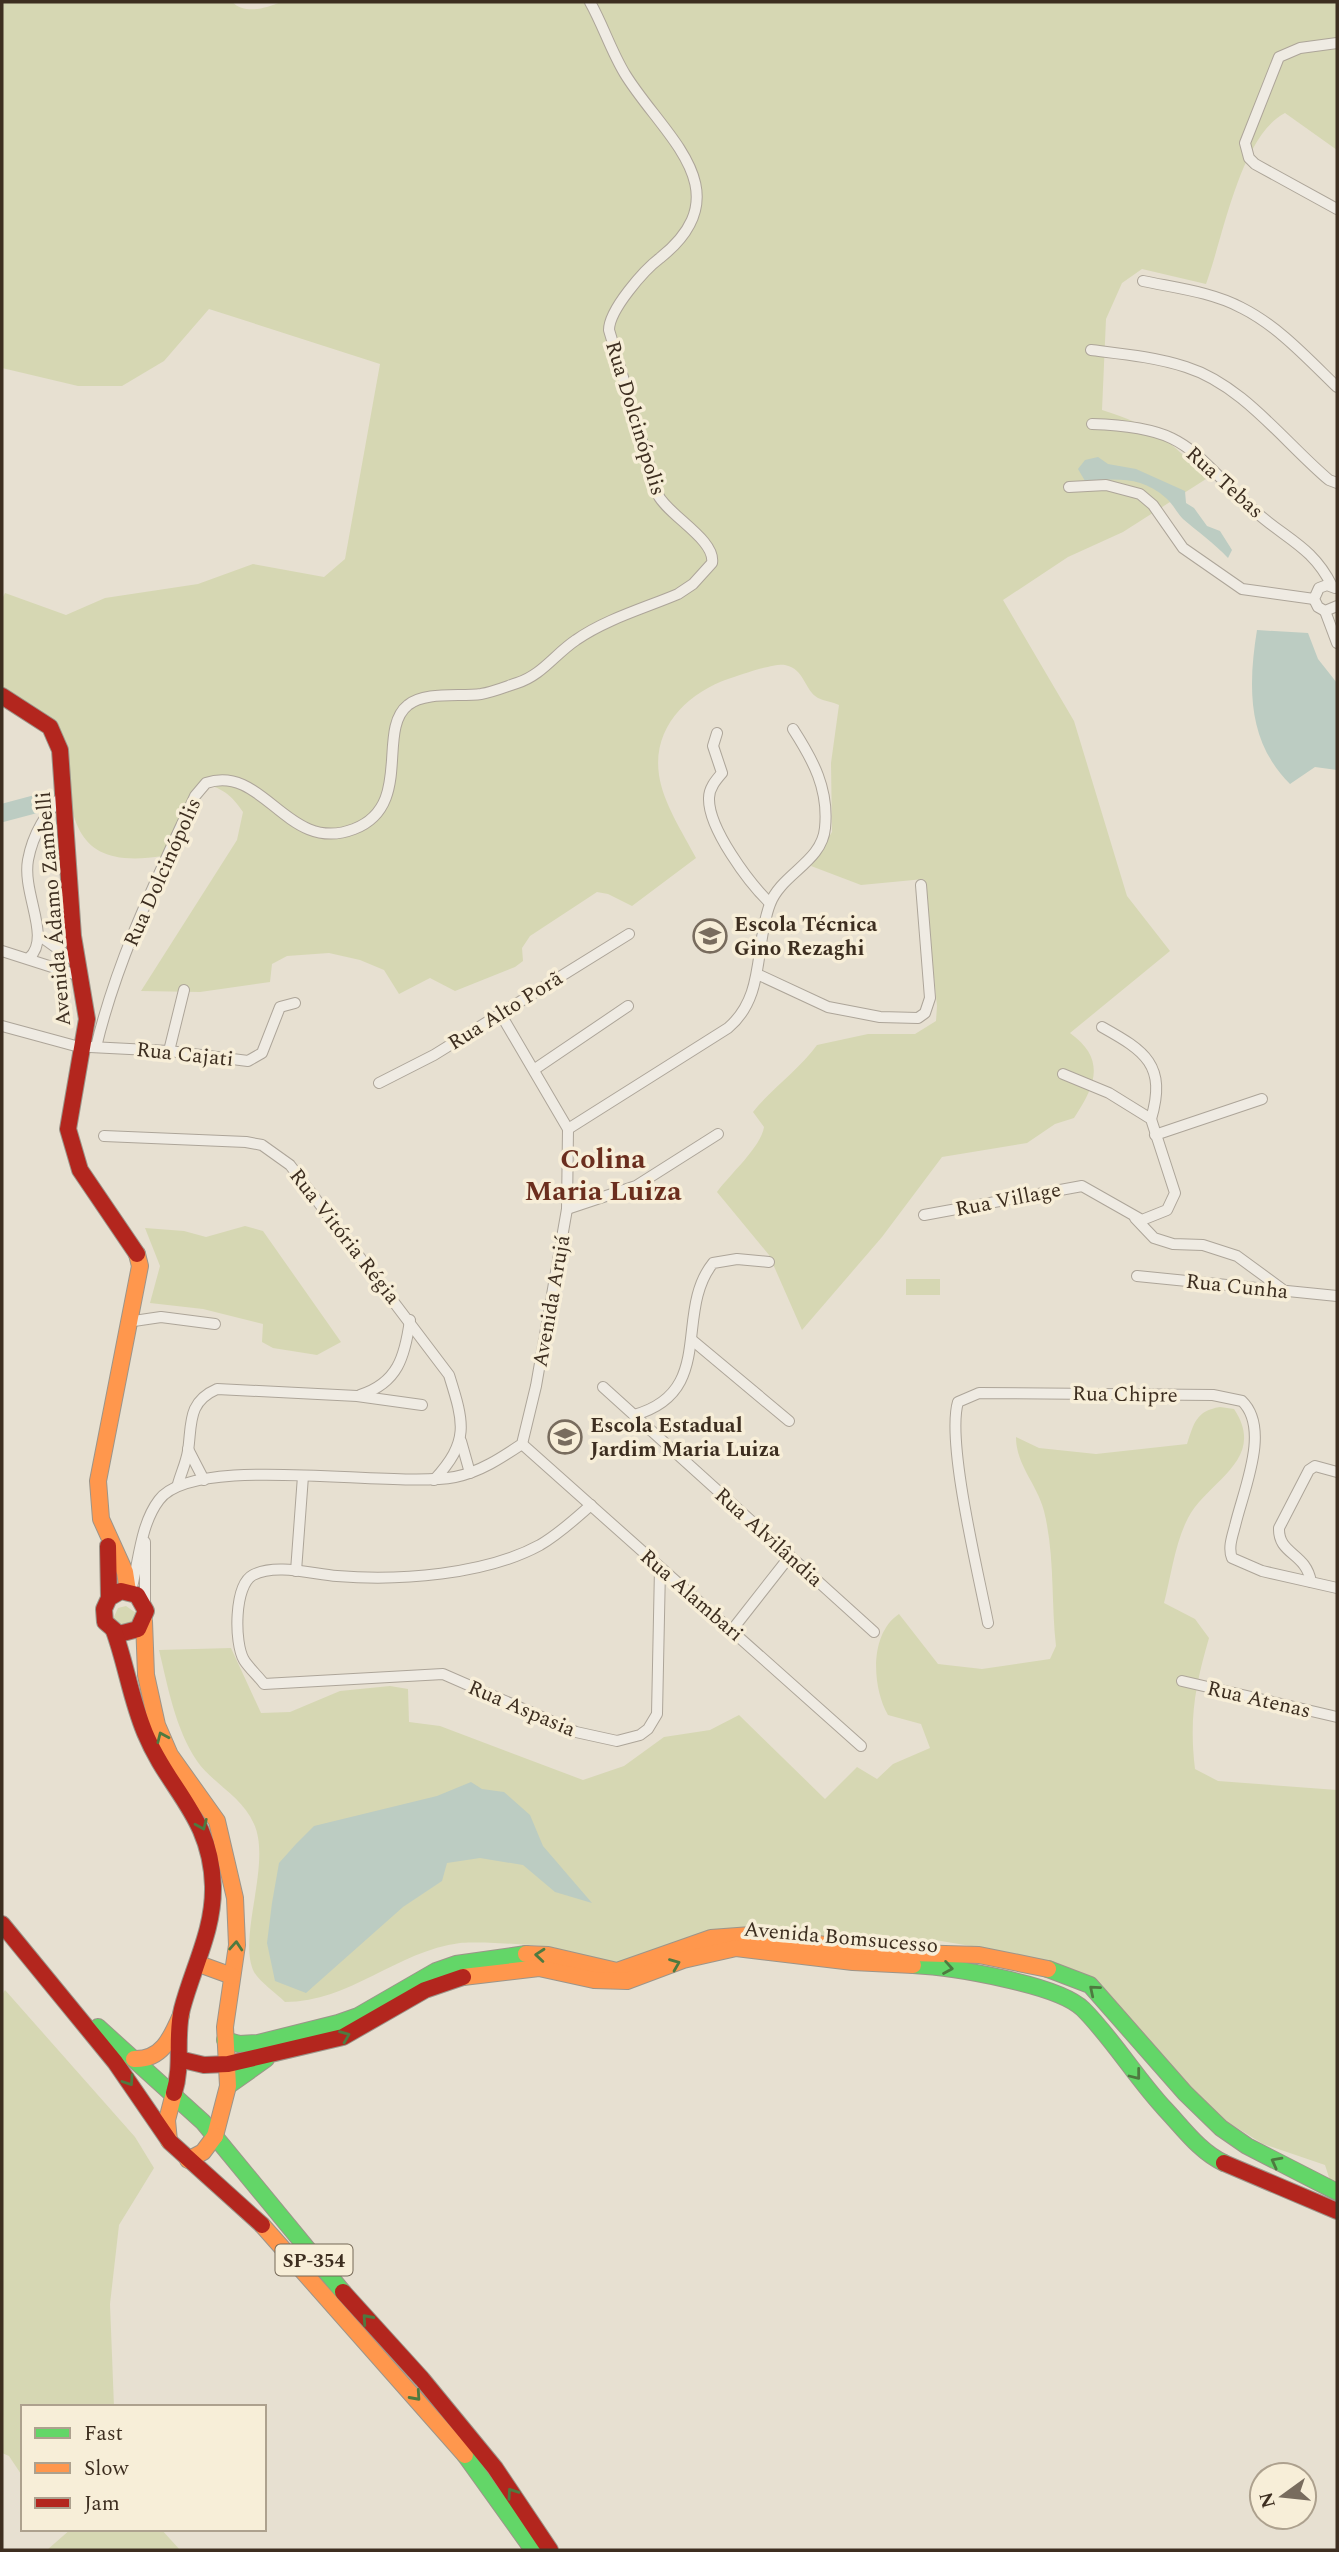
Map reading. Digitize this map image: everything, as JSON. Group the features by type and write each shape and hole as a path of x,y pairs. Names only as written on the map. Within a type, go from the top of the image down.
{"street":[{"name":"Rua Dolcinópolis","path":"88,1047 133,933 195,796 206,782 230,780 271,802 316,834 328,836 357,828 376,813 387,795 397,722 406,706 421,698 484,693 534,676 574,640 678,594 694,584 712,563 708,545 674,515 657,495 609,330 612,318 639,275 678,243 692,226 697,214 695,189 675,141 626,75 590,2"},
{"path":"1337,43 1300,48 1279,57 1245,143 1249,158 1255,164 1337,209"},
{"path":"1143,281 1219,298 1240,307 1284,337 1337,387"},
{"path":"1091,349 1154,358 1189,368 1220,383 1246,402 1320,472 1337,483"},
{"name":"Rua Tebas","path":"1092,424 1148,428 1196,451 1254,510 1317,560 1334,588"},
{"path":"1069,487 1106,485 1140,494 1153,505 1183,548 1242,589 1314,599"},
{"path":"1314,599 1319,588 1334,588"},
{"path":"1314,599 1318,607 1325,611 1337,643"},
{"path":"1325,611 1337,606"},
{"name":"Avenida Ádamo Zambelli","path":"2,696 45,722 54,733 60,750 77,969 86,998 88,1047 71,1097 68,1129 80,1170 128,1237 138,1259 139,1275 127,1322 98,1481 98,1506 108,1540 125,1572 129,1592 145,1613"},
{"path":"500,1013 568,1129 728,1028 747,1007 757,974 770,903 785,881 814,853 825,831 824,790 813,761 793,729"},
{"path":"718,733 713,747 722,774 713,783 708,796 710,810 723,838 754,888 770,903"},
{"path":"29,958 37,949 40,936 27,891 28,860 38,828 64,793"},
{"path":"757,974 828,1007 880,1017 918,1018 925,1013 930,998 921,885"},
{"name":"Rua Alto Porã","path":"379,1083 434,1055 629,934"},
{"path":"40,936 77,969"},
{"path":"2,951 77,969"},
{"path":"169,1051 184,990"},
{"name":"Rua Cajati","path":"2,1026 88,1047 169,1051 248,1060 262,1054 280,1007 295,1003"},
{"path":"535,1069 628,1006"},
{"path":"1102,1027 1137,1046 1148,1060 1156,1079 1157,1098 1151,1119 1175,1193 1167,1210 1158,1216 1147,1220 1134,1217"},
{"path":"1063,1074 1109,1093 1151,1119"},
{"path":"1155,1135 1262,1099"},
{"name":"Avenida Arujá","path":"522,1444 536,1386 567,1209 568,1129"},
{"path":"567,1209 636,1186 718,1134"},
{"name":"Rua Vitória Régia","path":"104,1136 246,1142 262,1145 290,1165 410,1320 449,1375 459,1407 461,1441 470,1474"},
{"name":"Rua Village","path":"925,1215 1082,1186 1134,1217 1154,1238 1173,1244 1203,1245 1237,1256 1284,1291"},
{"path":"634,1415 650,1411 674,1390 690,1362 700,1282 713,1263 737,1259 769,1262"},
{"name":"Rua Cunha","path":"1137,1276 1337,1296"},
{"path":"127,1322 161,1317 215,1324"},
{"path":"357,1396 372,1391 393,1376 405,1351 410,1320"},
{"path":"692,1340 789,1421"},
{"name":"Rua Alvilândia","path":"603,1387 874,1632"},
{"path":"178,1484 188,1449 189,1424 194,1408 200,1399 217,1389 357,1396 422,1405"},
{"name":"Rua Chipre","path":"988,1623 960,1470 956,1427 958,1402 979,1393 1213,1395 1242,1401 1254,1416 1256,1439 1230,1554 1242,1564 1337,1588"},
{"path":"434,1480 452,1460 461,1441"},
{"path":"109,1598 129,1592 144,1536 160,1498 178,1484 263,1474 434,1480 470,1474 522,1444"},
{"name":"Rua Alambari","path":"522,1444 861,1746"},
{"path":"188,1449 204,1480"},
{"path":"1311,1582 1303,1560 1285,1548 1278,1539 1279,1528 1309,1470 1315,1466 1337,1472"},
{"path":"303,1476 296,1571 370,1578 455,1570 521,1554 556,1534 591,1505"},
{"path":"144,1536 147,1561 146,1675 157,1726 179,1769 210,1807 224,1844 237,1925 225,2040 228,2086 215,2136 203,2152 188,2160"},
{"name":"Avenida Ádamo Zambelli","path":"108,1540 109,1598 104,1615 114,1631 125,1659 145,1732 162,1765 193,1806 206,1836 212,1898 199,1964 181,2015 183,2060 167,2120 170,2142"},
{"path":"732,1630 790,1556"},
{"name":"Rua Aspasia","path":"296,1571 254,1574 242,1585 238,1623 243,1659 264,1684 443,1674 576,1732 617,1741 633,1739 648,1730 657,1714 660,1568"},
{"path":"114,1631 131,1633 145,1613"},
{"name":"Rua Atenas","path":"1182,1681 1337,1717"},
{"name":"SP-354","path":"2,1924 126,2076 170,2142 273,2235 424,2405 490,2487 533,2550"},
{"name":"Avenida Bomsucesso","path":"225,2040 247,2045 288,2038 358,2016 436,1971 456,1964 510,1955 548,1955 617,1971 710,1938 751,1935 878,1952 979,1955 1061,1972 1090,1985 1185,2093 1221,2128 1247,2146 1337,2192"},
{"name":"Avenida Bomsucesso","path":"183,2060 204,2066 228,2064 343,2037 425,1990 465,1976 486,1972 539,1968 594,1980 620,1981 645,1976 712,1952 736,1948 853,1962 938,1966 1056,1992 1070,1998 1082,2008 1144,2086 1209,2156 1337,2211"},
{"path":"199,1964 217,1968 232,1976"},
{"name":"SP-354","path":"57,1990 174,2093 215,2136 316,2262 422,2379 495,2468 550,2550"},
{"path":"134,2059 146,2061 158,2056 181,2015"},
{"path":"228,2086 279,2052"}],"green space":[{"path":"2,2 232,2 250,9 281,2 1337,2 1337,150 1285,113 1269,125 1245,165 1206,284 1142,269 1122,283 1106,319 1102,410 1135,422 1160,436 1206,479 1123,532 1068,557 1003,600 1074,721 1127,896 1170,951 1070,1033 1089,1053 1094,1073 1088,1094 1074,1118 1055,1124 1027,1143 942,1157 882,1237 802,1330 769,1255 717,1192 762,1135 764,1127 753,1112 817,1045 868,1034 915,1034 936,1021 937,1006 924,879 861,885 811,866 832,832 831,763 839,705 813,694 801,675 792,667 765,667 713,685 687,703 667,727 658,758 661,786 674,818 696,858 632,906 608,894 597,892 530,936 522,948 523,961 515,967 455,991 430,978 399,994 384,970 360,960 329,953 287,956 272,964 270,982 200,992 141,991 237,840 243,812 225,792 200,783 163,856 132,858 109,855 92,846 81,832 73,814 62,742 2,689 2,599 5,593 66,615 105,598 198,584 253,564 324,577 345,559 380,364 209,309 164,361 122,386 78,386 2,368"},
{"path":"245,1226 263,1231 341,1342 317,1355 273,1348 262,1342 263,1324 203,1309 150,1303 160,1266 145,1228 184,1231 206,1237"},
{"path":"906,1279 940,1279 940,1295 906,1295"},
{"path":"1220,1407 1234,1409 1243,1427 1244,1442 1231,1469 1188,1518 1177,1549 1164,1603 1195,1619 1209,1638 1195,1703 1195,1769 1218,1781 1337,1790 1337,2202 1325,2165 1263,2144 1226,2121 1196,2096 1088,1977 977,1947 935,1940 618,1965 549,1947 460,1943 415,1956 331,1994 309,2000 285,2002 254,1972 249,1940 259,1859 254,1824 249,1814 204,1769 189,1748 173,1707 159,1650 231,1648 261,1713 290,1712 340,1691 390,1686 408,1689 409,1722 440,1726 583,1780 624,1766 664,1737 710,1730 739,1715 825,1799 857,1767 877,1779 893,1764 930,1748 921,1724 888,1715 879,1690 876,1662 878,1647 889,1623 899,1614 938,1664 982,1669 1050,1659 1056,1646 1047,1528 1041,1501 1019,1457 1016,1437 1039,1448 1096,1454 1187,1444 1197,1419"},
{"path":"126,1606 136,1613 138,1621 126,1631 113,1619 118,1608"},
{"path":"5,1990 135,2137 154,2168 119,2225 110,2304 114,2405 21,2405 21,2474 9,2456 2,2453 2,1995"},
{"path":"69,2531 163,2531 180,2550 47,2550"}],"shaded area":[{"path":"1098,457 1108,464 1136,469 1185,491 1186,503 1194,508 1207,526 1220,531 1232,550 1228,558 1183,519 1157,491 1128,480 1085,481 1078,469 1085,460"},
{"path":"1257,630 1308,633 1318,659 1337,683 1337,770 1315,767 1290,784 1265,750 1258,731 1252,692"},
{"path":"471,1782 482,1789 504,1792 530,1815 543,1846 592,1903 555,1892 523,1865 480,1858 447,1863 442,1881 403,1907 306,1993 275,1981 267,1943 272,1903 279,1863 296,1844 314,1826 437,1796"}],"waterway":[{"path":"2,813 36,804"}],"traffic: fast":[{"path":"225,2040 239,2044 258,2043 338,2023 358,2016 436,1971 456,1964 526,1954"},
{"path":"913,1965 1003,1978 1070,2000 1094,2021 1154,2097 1192,2139 1207,2153 1224,2163"},
{"path":"1048,1969 1090,1985 1185,2093 1221,2128 1247,2146 1337,2192"},
{"path":"98,2027 203,2122 343,2292"},
{"path":"228,2086 266,2059"},
{"path":"465,2455 533,2550"}],"traffic: slow":[{"path":"128,1591 125,1572 101,1519 98,1481 140,1266 137,1254"},
{"path":"144,1621 146,1675 157,1725 170,1755 217,1821 235,1898 237,1945 225,2027 228,2086 215,2136"},
{"path":"526,1954 548,1955 617,1971 711,1938 751,1935 878,1952 979,1955 1048,1969"},
{"path":"463,1977 539,1968 594,1980 627,1981 683,1960 736,1948 853,1962 913,1965"},
{"path":"199,1964 232,1976"},
{"path":"134,2059 159,2052 181,2015"},
{"path":"169,2141 167,2120 174,2093"},
{"path":"188,2160 203,2152 215,2136"},
{"path":"262,2225 465,2455"}],"traffic: jam":[{"path":"2,696 50,727 60,750 73,936 87,1019 68,1129 80,1170 137,1254"},
{"path":"108,1546 109,1598 104,1609 105,1622 119,1634 138,1629 146,1611 137,1595 121,1591 109,1598"},
{"path":"114,1631 145,1733 165,1772 197,1822 210,1862 213,1886 210,1918 182,2009 174,2093"},
{"path":"2,1924 115,2062 170,2142 262,2225"},
{"path":"183,2060 204,2065 228,2064 343,2037 425,1990 463,1977"},
{"path":"1224,2163 1337,2211"},
{"path":"343,2292 422,2379 495,2468 550,2550"}],"place":[{"name":"Escola Técnica Gino Rezaghi","path":"710,936"},
{"name":"Escola Estadual Jardim Maria Luiza","path":"565,1437"}],"district":[{"name":"Colina Maria Luiza","path":"603,1174"}]}
